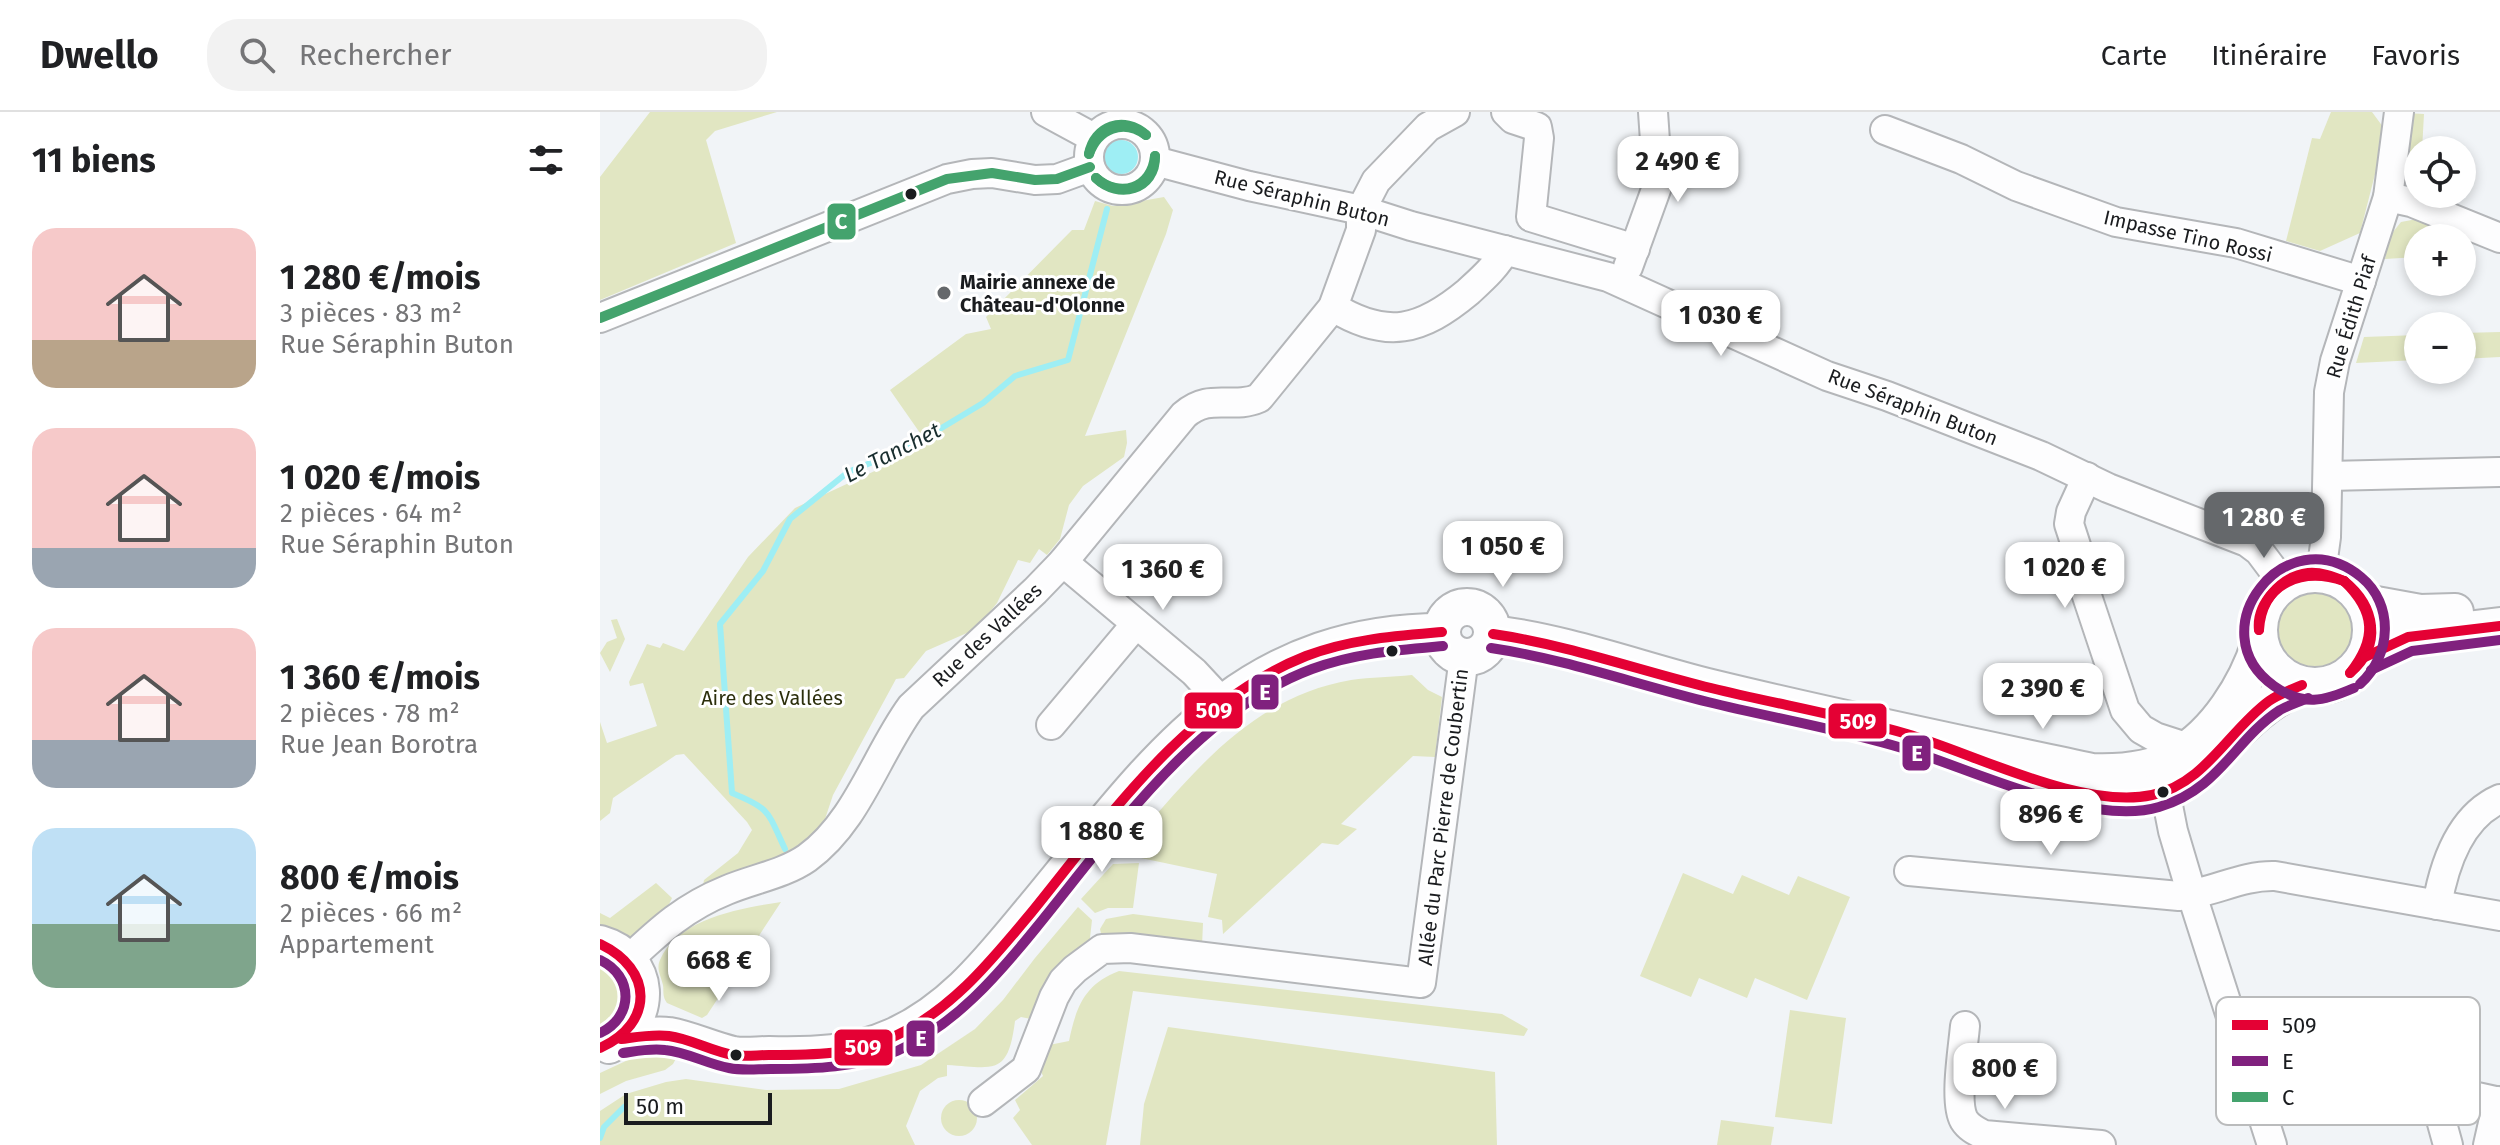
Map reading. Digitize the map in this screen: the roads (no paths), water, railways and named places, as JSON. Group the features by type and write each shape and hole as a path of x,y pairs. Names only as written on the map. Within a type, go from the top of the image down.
{"main road":[{"path":"2365,657 2372,630 2365,603 2347,583 2321,573 2308,573 2283,583 2270,595 2262,609 2258,626 2266,658 2275,670 2302,685 2326,685 2338,681 2349,675 2365,657 2408,637 2461,628 2500,626"},
{"path":"2365,603 2420,613 2465,612 2500,616"},
{"path":"607,1046 669,1036 736,1056 826,1055 890,1039 935,1014 982,971 1164,754 1222,702 1270,673 1318,651 1354,640 1385,635 1453,644 1447,616 1453,610 1469,606 1484,612 1493,634 1547,643 1711,688 1907,734 2046,781 2090,792 2135,797 2171,767 2239,693 2254,665 2260,643"},
{"path":"2171,767 2179,785 2208,762 2266,704 2302,685"},
{"path":"607,1046 637,1019 642,994 640,982 608,947"},
{"path":"642,994 672,1017 769,1055"}],"street":[{"path":"1046,112 1094,138"},
{"path":"1361,210 1376,181 1428,127 1455,112"},
{"path":"1506,112 1513,119 1537,127 1539,138 1531,217 1635,249"},
{"path":"1621,282 1658,184 1653,112"},
{"name":"Rue Édith Piaf","path":"2321,573 2326,537 2329,392 2335,361 2388,197 2399,112"},
{"path":"1111,125 1133,126 1150,140 1155,161 1145,181 1125,191 1114,190 1095,178 1088,158 1094,138 1111,125"},
{"name":"Impasse Tino Rossi","path":"1885,130 1961,159 2016,186 2116,222 2236,243 2361,281"},
{"name":"Rue Séraphin Buton","path":"1155,161 1262,189 1361,210 1621,282 1827,376 2027,450 2108,488 2247,542 2259,551 2283,583"},
{"path":"600,318 947,179 992,173 1035,180 1057,179 1090,167"},
{"path":"2388,197 2411,202 2500,238"},
{"name":"Rue des Vallées","path":"608,947 661,928 687,909 724,891 779,872 805,859 827,840 843,822 911,707 1004,622 1063,562 1184,415 1205,402 1251,402 1259,398 1333,307 1361,230 1361,210"},
{"path":"1333,307 1349,317 1378,327 1415,326 1447,309 1497,265 1505,250"},
{"path":"2500,459 2500,486"},
{"path":"2328,476 2499,472"},
{"path":"2087,477 2071,512 2072,536 2082,564 2084,587 2125,710 2141,729 2155,737 2171,767 2173,831 2225,997"},
{"path":"1063,562 1194,672 1222,702"},
{"path":"1051,725 1136,624"},
{"name":"Allée du Parc Pierre de Coubertin","path":"983,1102 1026,1069 1063,981 1089,956 1102,949 1130,948 1421,983 1453,644"},
{"path":"2437,905 2454,847 2478,813 2500,799"},
{"path":"1909,871 2179,896 2257,876 2275,876 2500,916"},
{"path":"1965,1026 1960,1106 1963,1119 1972,1129 1984,1135 2101,1145"},
{"path":"2488,1145 2499,1102"},
{"path":"2266,1125 2272,1145"},
{"path":"2442,1125 2448,1145"}],"water":[{"path":"1121,140 1133,145 1138,157 1133,169 1121,174 1109,169 1104,157 1109,145"}],"waterway":[{"name":"Le Tanchet","path":"785,849 766,813 754,803 732,793 720,624 763,571 790,519 848,472 910,447 983,403 1015,376 1068,360 1107,209"},
{"name":"Le Tanchet","path":"600,1138 604,1127 624,1107"}],"place":[{"name":"Mairie annexe de Château-d'Olonne","path":"944,293"}],"park label":[{"name":"Aire des Vallées","path":"772,698"}]}
